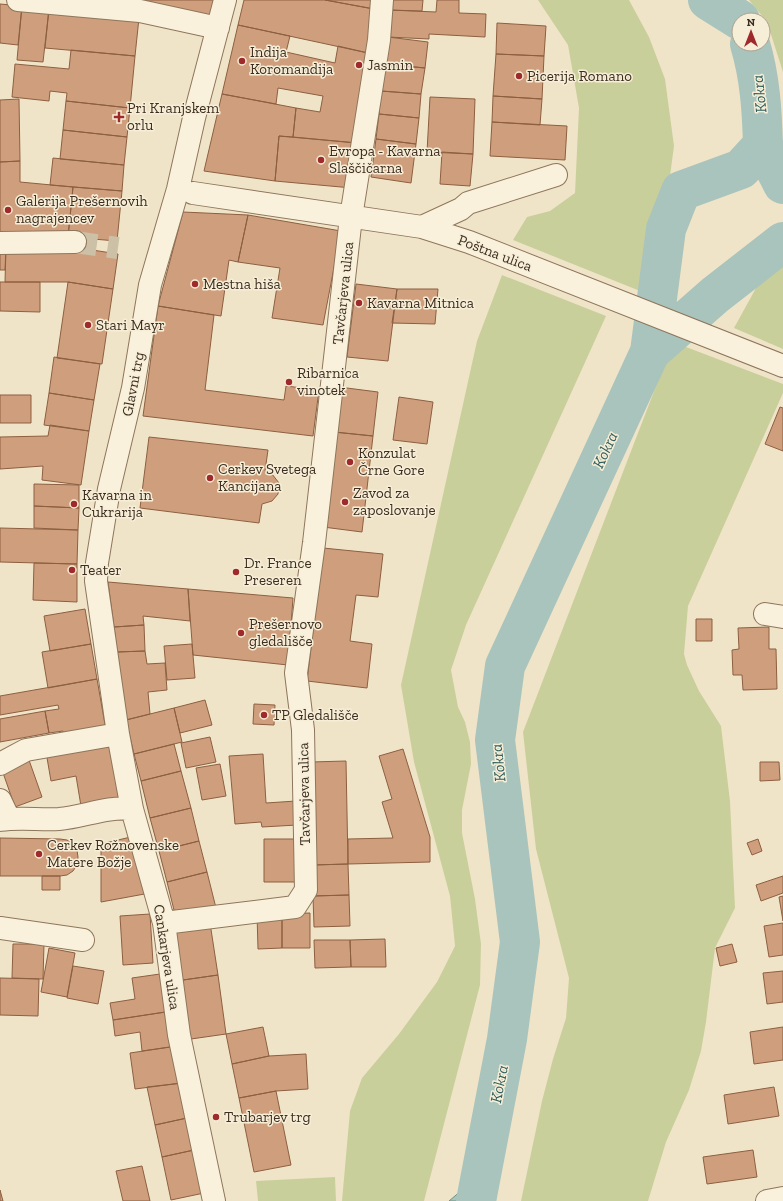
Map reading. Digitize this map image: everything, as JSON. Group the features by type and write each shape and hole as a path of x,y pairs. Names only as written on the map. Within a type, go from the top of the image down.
{"street":[{"path":"18,0 140,11 218,28"},
{"path":"186,191 194,118 225,0"},
{"name":"Tavčarjeva ulica","path":"164,923 295,907 306,890 303,730 296,673 314,543 351,217 379,40 382,0"},
{"path":"422,227 461,209 468,203 556,175"},
{"name":"Poštna ulica","path":"186,191 422,227 469,242 783,366"},
{"name":"Glavni trg","path":"97,572 109,489 133,388 150,285 186,191"},
{"path":"0,243 75,242"},
{"name":"Cankarjeva ulica","path":"97,572 118,734 132,809 164,923 179,1036 214,1201"},
{"path":"0,764 26,750 118,734"},
{"path":"3,813 60,818 118,807 132,809"},
{"path":"0,928 83,940"},
{"path":"766,1201 783,1198"}],"green space":[{"path":"538,0 629,0 649,37 665,79 674,146 668,191 672,207 664,237 640,291 513,240 527,217 550,211 575,193 579,108 568,45"},
{"path":"749,0 783,0 783,72 771,34 771,12 759,12"},
{"path":"783,239 783,349 734,328"},
{"path":"502,275 606,316 466,625 451,670 458,707 465,722 470,742 471,764 462,810 462,833 475,899 481,944 480,985 424,1201 342,1201 350,1111 362,1078 399,1034 437,982 455,946 450,896 414,762 401,685 477,341"},
{"path":"673,342 783,384 783,393 688,606 684,654 687,665 699,691 721,726 730,801 735,908 715,948 701,1051 689,1090 666,1142 648,1201 521,1201 542,1101 566,1018 569,978 536,849 523,732"},
{"path":"335,1177 336,1201 258,1201 256,1181"}],"water":[{"path":"481,1174 494,1201 449,1201"}],"building":[{"path":"141,0 217,0 213,20 141,4"},
{"path":"244,0 325,0 374,9 368,53 238,25"},
{"path":"325,0 374,0 374,9"},
{"path":"390,0 423,0 422,11 389,10"},
{"path":"437,0 459,0 459,13 486,14 485,37 429,34 429,39 388,37 389,10 436,12"},
{"path":"0,4 22,6 18,45 0,43"},
{"path":"22,6 49,9 43,62 17,60"},
{"path":"49,9 139,18 135,56 45,48"},
{"path":"497,23 546,26 544,56 496,54"},
{"path":"238,25 290,36 286,52 335,63 338,46 368,53 357,143 293,137 296,108 320,112 323,96 278,88 276,104 222,94"},
{"path":"388,37 428,42 425,68 385,64"},
{"path":"71,50 135,56 130,108 66,101 67,93 50,91 49,101 12,97 15,64 69,69"},
{"name":"Picerija Romano","path":"496,54 544,56 542,99 493,96"},
{"path":"385,64 425,68 421,94 381,91"},
{"path":"381,91 421,94 419,118 379,114"},
{"path":"222,94 296,108 293,137 279,136 275,181 204,171"},
{"path":"493,96 542,99 540,125 492,122"},
{"path":"430,97 475,99 473,154 427,152"},
{"path":"19,99 20,161 0,162 0,100"},
{"path":"66,101 130,108 127,137 63,130"},
{"path":"379,114 419,118 416,144 376,139"},
{"path":"492,122 567,126 565,160 490,156"},
{"path":"63,130 127,137 124,165 60,159"},
{"path":"279,136 357,143 352,188 275,181"},
{"path":"376,139 416,144 411,183 371,177"},
{"path":"442,152 473,154 470,186 440,184"},
{"path":"53,158 124,165 122,191 50,185"},
{"path":"20,161 20,182 73,187 68,237 0,238 0,162"},
{"path":"73,187 122,191 117,241 68,237"},
{"name":"Mestna hiša","path":"183,212 248,215 238,262 229,260 221,316 158,306"},
{"path":"248,215 341,231 323,325 272,318 280,268 238,262"},
{"path":"0,246 6,247 5,270 0,270"},
{"path":"6,247 73,247 118,254 113,289 68,282 5,282"},
{"path":"0,282 40,282 40,312 0,311"},
{"path":"68,282 113,289 102,364 57,358"},
{"path":"356,284 397,289 388,361 347,357"},
{"path":"397,289 438,289 435,324 392,323"},
{"path":"158,306 214,315 205,390 284,400 286,386 319,390 313,436 143,416"},
{"path":"54,357 100,364 94,400 49,393"},
{"path":"339,387 378,392 373,436 334,432"},
{"path":"49,393 94,400 89,431 44,425"},
{"path":"0,395 31,395 31,423 0,423"},
{"path":"399,397 433,402 427,444 393,440"},
{"path":"780,407 783,408 783,451 765,444"},
{"path":"50,425 89,431 81,485 42,480 43,466 0,469 0,437 48,436"},
{"path":"334,432 373,436 362,532 323,527"},
{"name":"Cerkev Svetega Kancijana","path":"149,437 268,450 265,471 272,474 279,483 278,494 272,501 262,504 259,523 140,508"},
{"path":"34,484 79,485 79,508 34,506"},
{"path":"34,506 79,508 78,530 34,528"},
{"path":"0,528 78,530 77,564 0,562"},
{"path":"323,548 383,554 378,597 356,595 350,641 372,644 367,688 307,681"},
{"path":"34,563 77,564 77,602 33,600"},
{"path":"108,582 188,589 190,621 143,616 144,625 114,627"},
{"name":"Prešernovo gledališče","path":"188,589 293,598 288,665 193,655"},
{"path":"85,609 91,644 50,651 44,616"},
{"path":"696,619 712,619 712,641 696,641"},
{"path":"144,625 145,651 117,652 114,627"},
{"path":"769,627 769,649 776,649 777,689 743,690 742,675 733,675 732,650 739,649 738,628"},
{"path":"91,644 97,679 48,688 42,652"},
{"path":"192,644 195,678 167,680 164,646"},
{"path":"145,651 147,664 165,663 167,690 148,692 150,714 126,720 117,652"},
{"path":"97,679 106,730 64,737 63,731 49,733 45,711 59,709 58,705 0,715 0,696"},
{"path":"205,700 212,725 180,733 174,708"},
{"name":"TP Gledališče","path":"254,704 275,705 274,725 253,724"},
{"path":"174,708 182,742 134,754 126,720"},
{"path":"45,711 49,733 0,742 0,719"},
{"path":"210,737 216,762 186,768 181,743"},
{"path":"109,741 120,805 82,812 76,776 51,781 46,752"},
{"path":"174,744 181,771 141,781 134,754"},
{"path":"403,749 430,837 430,862 348,864 348,839 393,838 382,802 392,799 379,756"},
{"path":"263,754 266,803 296,801 297,825 262,827 261,822 235,824 229,756"},
{"path":"29,760 42,797 15,807 2,770"},
{"path":"346,761 348,864 313,865 311,762"},
{"path":"760,762 779,762 780,780 760,781"},
{"path":"220,764 226,796 202,800 196,768"},
{"path":"181,771 191,808 150,818 141,781"},
{"path":"191,808 199,841 159,851 150,818"},
{"path":"135,836 150,893 101,902 101,844"},
{"name":"Cerkev Rožnovenske Matere Božje","path":"0,838 67,840 73,844 77,850 77,865 73,871 67,875 60,876 0,876"},
{"path":"264,839 297,839 297,882 264,882"},
{"path":"758,839 762,851 752,855 747,843"},
{"path":"199,841 207,872 167,882 159,851"},
{"path":"348,864 349,895 313,896 313,865"},
{"path":"207,872 216,908 176,918 167,882"},
{"path":"42,876 60,876 60,890 42,890"},
{"path":"783,876 783,893 761,901 756,885"},
{"path":"349,895 350,926 314,927 313,896"},
{"path":"783,896 783,921 779,897"},
{"path":"310,913 310,948 282,948 282,914"},
{"path":"150,914 153,963 123,965 120,916"},
{"path":"257,914 282,914 282,948 258,949"},
{"path":"210,923 218,975 176,981 169,928"},
{"path":"783,923 783,955 769,957 764,926"},
{"path":"385,939 386,967 351,967 350,940"},
{"path":"314,940 350,940 351,967 315,968"},
{"path":"13,944 44,944 43,979 12,978"},
{"path":"732,944 737,962 720,966 716,948"},
{"path":"49,948 75,953 67,997 41,992"},
{"path":"73,966 104,971 98,1004 67,998"},
{"path":"783,971 783,1002 767,1004 763,973"},
{"path":"167,973 172,1011 113,1020 110,1003 135,999 132,978"},
{"path":"218,975 226,1034 184,1040 176,981"},
{"path":"0,978 39,979 38,1016 0,1015"},
{"path":"172,1011 177,1046 142,1051 140,1032 115,1036 113,1020"},
{"path":"263,1027 269,1056 232,1064 226,1034"},
{"path":"783,1027 783,1060 754,1064 750,1032"},
{"path":"177,1046 182,1083 135,1089 130,1053"},
{"path":"306,1054 308,1089 276,1091 239,1098 232,1064 269,1056"},
{"path":"182,1083 187,1118 155,1125 147,1087"},
{"path":"774,1087 779,1116 728,1124 724,1095"},
{"path":"276,1091 291,1165 254,1172 239,1098"},
{"path":"187,1118 194,1150 162,1157 155,1125"},
{"path":"194,1150 204,1193 171,1200 162,1157"},
{"path":"753,1150 757,1177 707,1184 703,1157"},
{"path":"142,1166 150,1201 123,1201 116,1171"},
{"path":"0,1190 3,1201 0,1201"}],"waterway":[{"name":"Kokra","path":"708,0 731,14"},
{"name":"Kokra","path":"476,1201 507,1039 520,942 495,740 505,666 650,352 666,229 681,191 741,169 763,145 760,94 752,52"},
{"name":"Kokra","path":"763,145 783,184"},
{"name":"Kokra","path":"650,352 715,295 783,242"}],"tunnel":[{"path":"75,242 118,248"}],"place":[{"name":"Indija Koromandija","path":"242,61"},
{"name":"Jasmin","path":"359,65"},
{"name":"Picerija Romano","path":"519,76"},
{"name":"Pri Kranjskem orlu","path":"119,117"},
{"name":"Evropa - Kavarna Slaščičarna","path":"321,160"},
{"name":"Galerija Prešernovih nagrajencev","path":"8,210"},
{"name":"Mestna hiša","path":"195,284"},
{"name":"Kavarna Mitnica","path":"359,303"},
{"name":"Stari Mayr","path":"88,325"},
{"name":"Ribarnica vinotek","path":"289,382"},
{"name":"Konzulat Črne Gore","path":"350,462"},
{"name":"Cerkev Svetega Kancijana","path":"210,478"},
{"name":"Zavod za zaposlovanje","path":"345,502"},
{"name":"Kavarna in Cukrarija","path":"74,504"},
{"name":"Teater","path":"72,570"},
{"name":"Dr. France Preseren","path":"236,572"},
{"name":"Prešernovo gledališče","path":"241,633"},
{"name":"TP Gledališče","path":"264,715"},
{"name":"Cerkev Rožnovenske Matere Božje","path":"39,854"},
{"name":"Trubarjev trg","path":"216,1117"}]}
